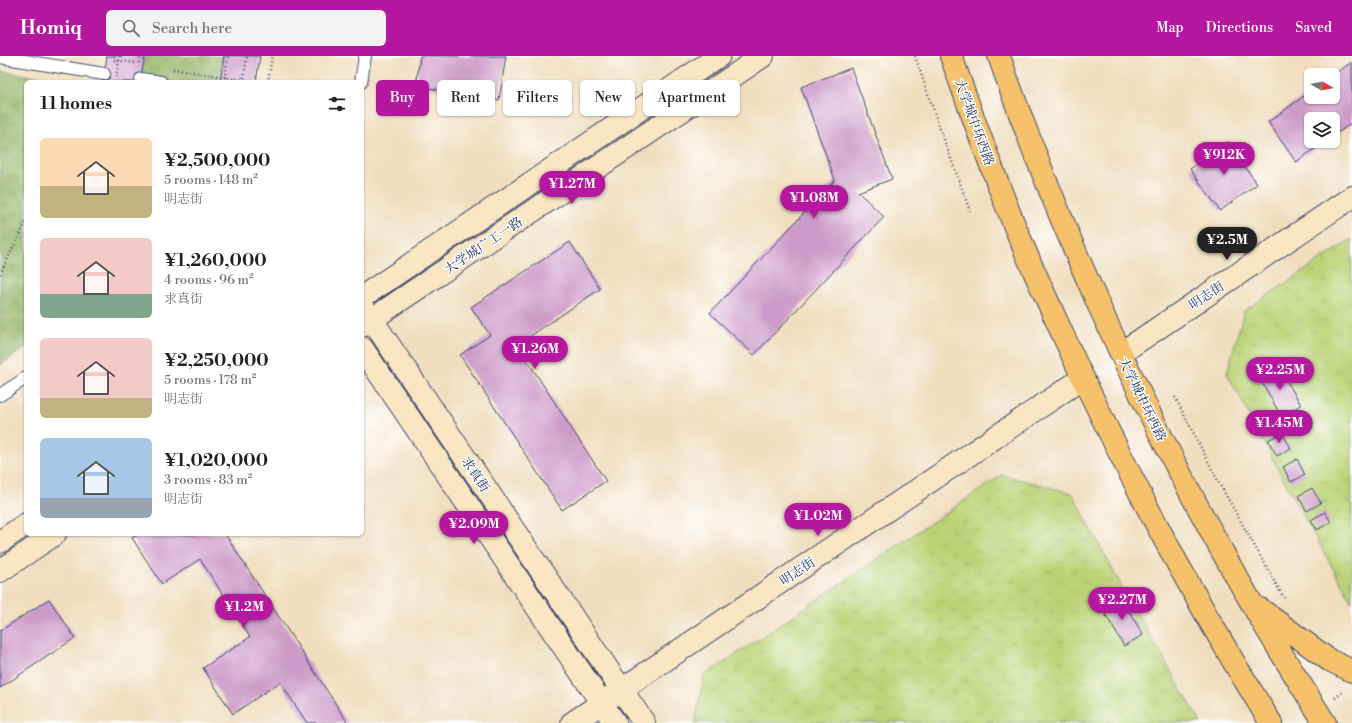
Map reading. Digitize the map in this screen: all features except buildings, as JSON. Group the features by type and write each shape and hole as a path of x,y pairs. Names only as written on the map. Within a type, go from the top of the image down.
{"main road":[{"name":"大学城中环西路","path":"951,56 1020,240 1083,378 1156,525 1216,632 1271,723"},
{"name":"大学城中环西路","path":"999,56 1063,223 1121,353 1196,503 1252,603 1325,723"},
{"path":"1252,603 1329,660 1352,671"}],"street":[{"name":"大学城广工一路","path":"364,296 719,56"},
{"name":"大学城广工一路","path":"365,317 763,56"},
{"name":"明志街","path":"1121,353 1352,197"},
{"name":"求真街","path":"365,317 644,723"},
{"name":"求真街","path":"364,351 615,723"},
{"name":"明志街","path":"572,723 1083,378"},
{"path":"0,542 24,525"},
{"path":"0,571 52,536"}],"lane":[{"path":"361,80 365,56"},
{"path":"0,57 104,74"},
{"path":"141,79 148,80"},
{"path":"0,395 24,379"}],"path":[{"path":"116,77 120,56"},
{"path":"224,80 228,56"},
{"path":"243,80 247,56"},
{"path":"268,80 272,56"},
{"path":"915,56 970,210"},
{"path":"0,274 24,230"},
{"path":"1175,397 1219,483 1288,605"}],"green space":[{"path":"145,56 224,56 220,80 140,80"},
{"path":"0,71 59,80 24,80 24,349 0,365"},
{"path":"1352,239 1352,602 1298,506 1227,373 1244,311"},
{"path":"1002,475 1072,493 1125,593 1201,723 695,723 704,676"}]}
